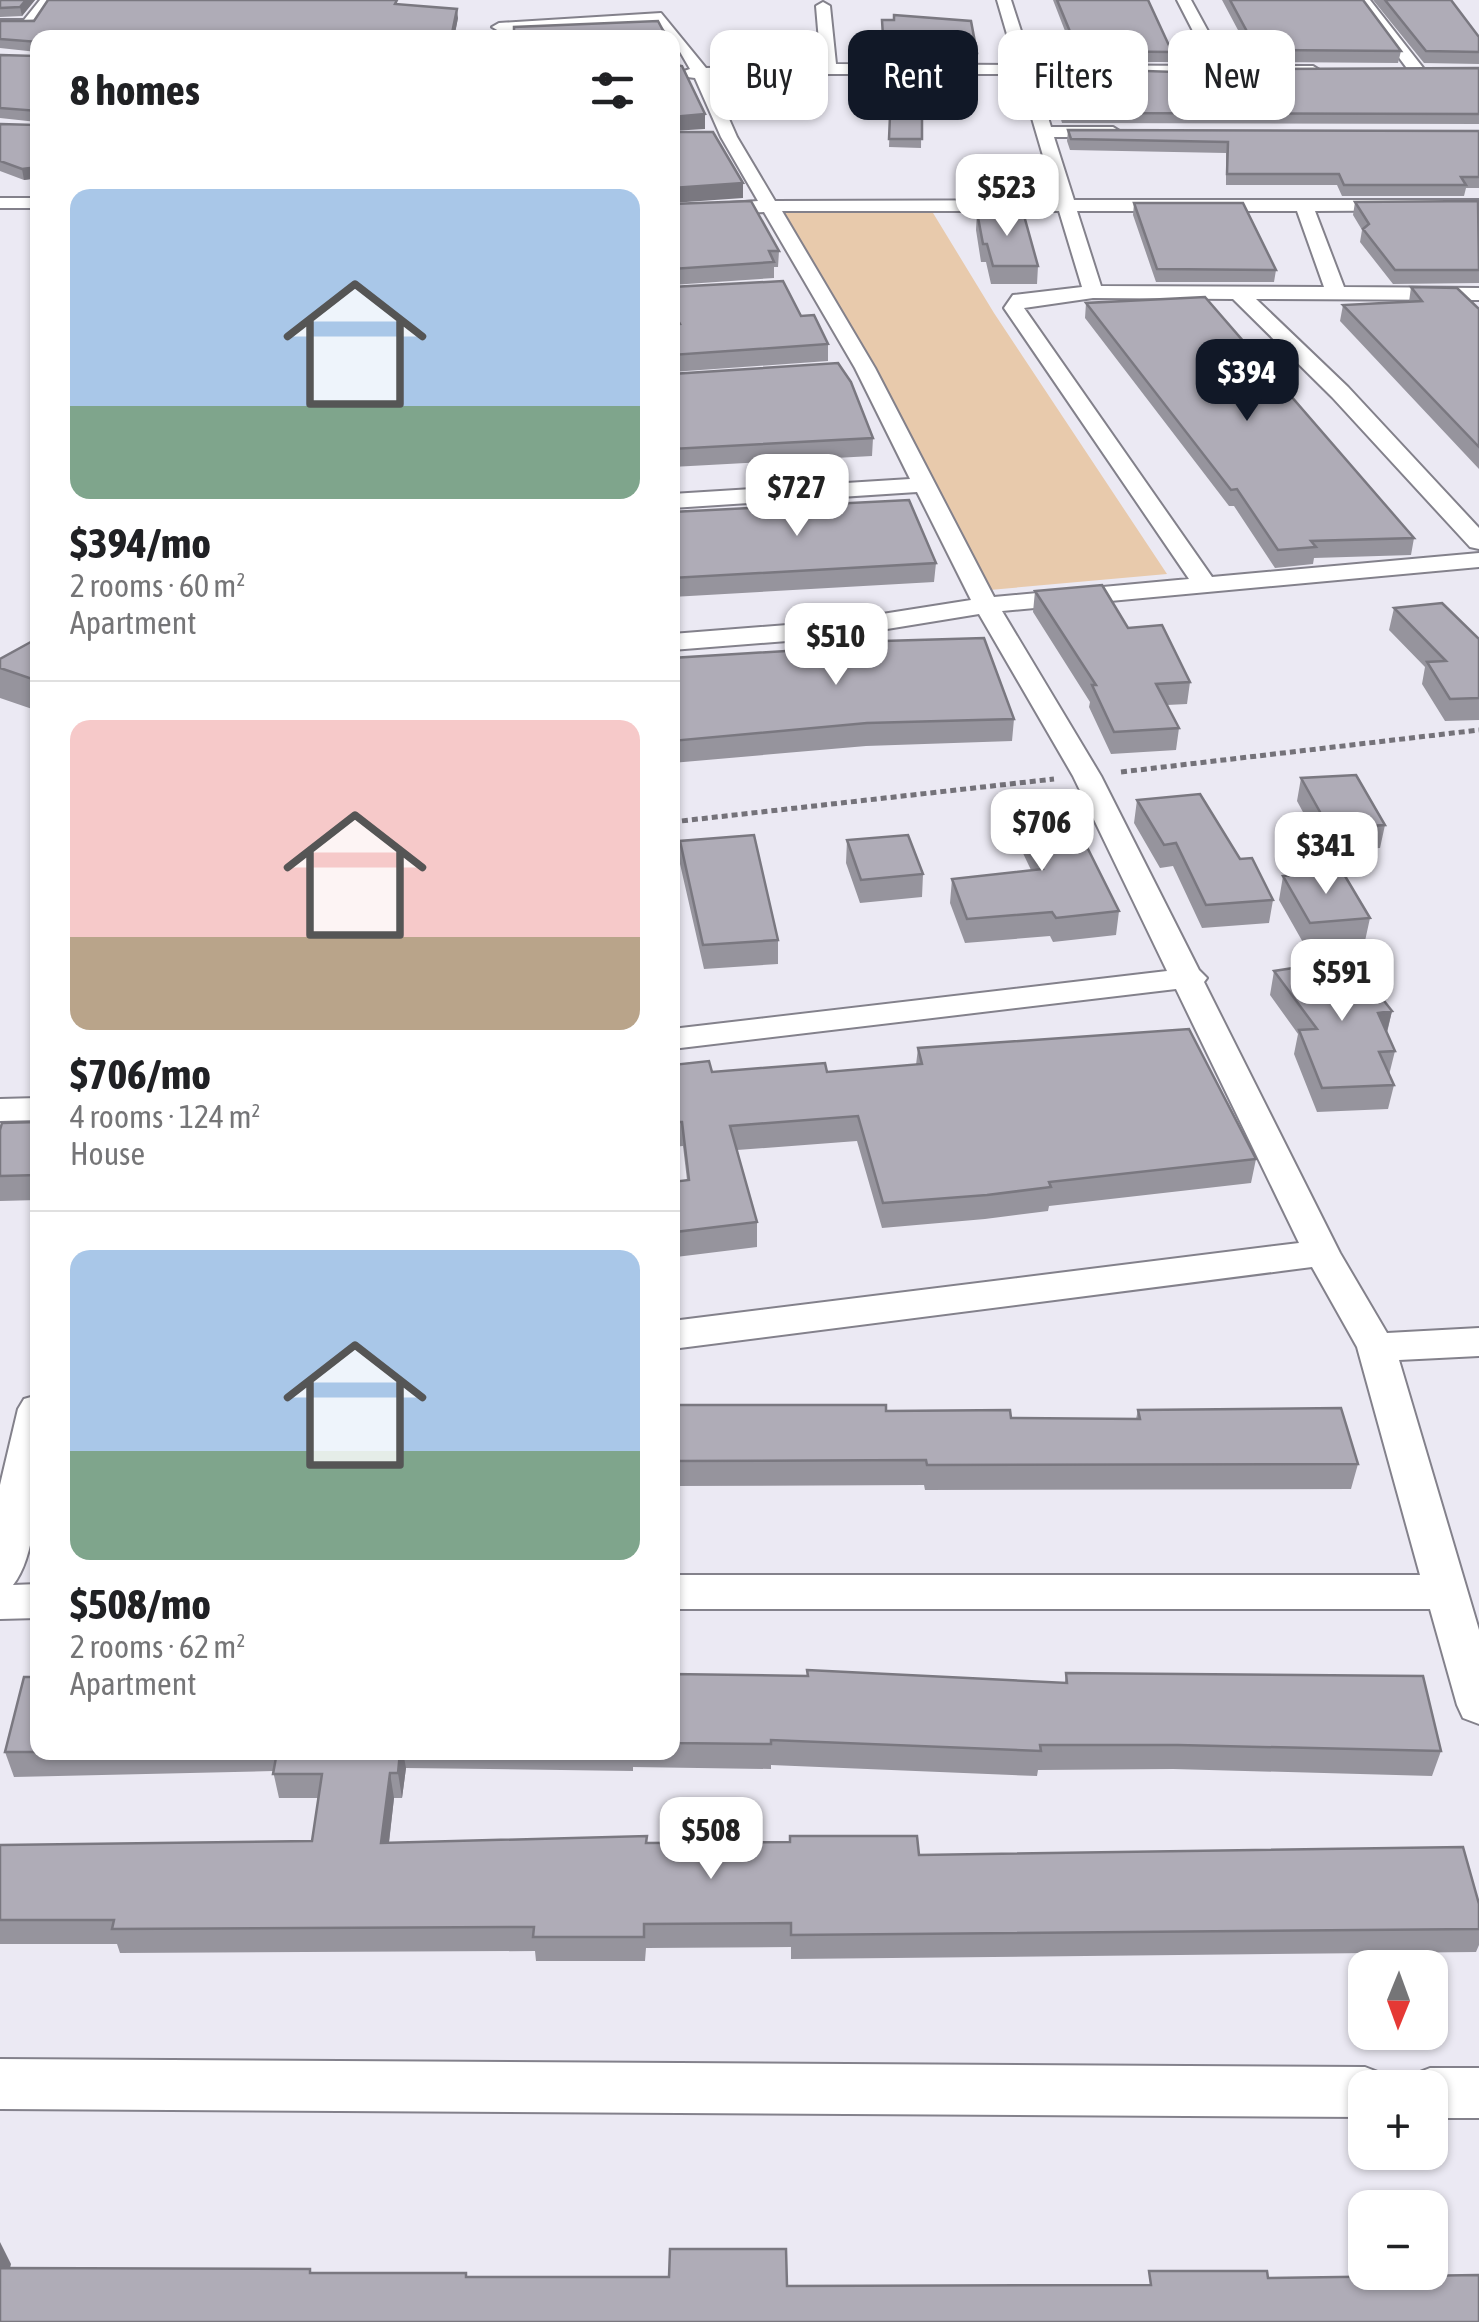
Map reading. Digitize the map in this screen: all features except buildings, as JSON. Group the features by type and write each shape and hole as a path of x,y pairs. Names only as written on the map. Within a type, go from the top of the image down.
{"street":[{"path":"0,24 28,24 48,0"},
{"path":"1004,0 1013,30"},
{"path":"1184,0 1200,30"},
{"path":"1362,0 1426,72 1398,72"},
{"path":"824,6 829,70"},
{"path":"498,26 661,17 667,30"},
{"path":"998,70 687,74 720,137 773,206 809,286 924,484 986,605 1087,776 1190,978 1322,1253 1376,1347 1479,1704"},
{"path":"1295,71 1339,71"},
{"path":"1039,120 1092,292"},
{"path":"1042,132 1141,132"},
{"path":"0,203 30,203"},
{"path":"680,212 773,206 1479,205"},
{"path":"1305,207 1336,292"},
{"path":"1206,586 1014,308 1020,299 1092,292 1479,294"},
{"path":"1240,294 1340,392 1479,542"},
{"path":"680,499 924,484"},
{"path":"680,641 838,629 986,605 1479,560"},
{"path":"680,1039 1190,978"},
{"path":"0,1110 30,1109"},
{"path":"680,1334 1322,1253"},
{"path":"1376,1347 1479,1342"},
{"path":"0,1572 30,1443"},
{"path":"680,1592 1447,1592"},
{"path":"0,1602 30,1601"},
{"path":"0,2084 1348,2092"},
{"path":"1448,2092 1479,2093"}],"shaded area":[{"path":"930,208 994,313 1167,574 978,591 771,212"}]}
